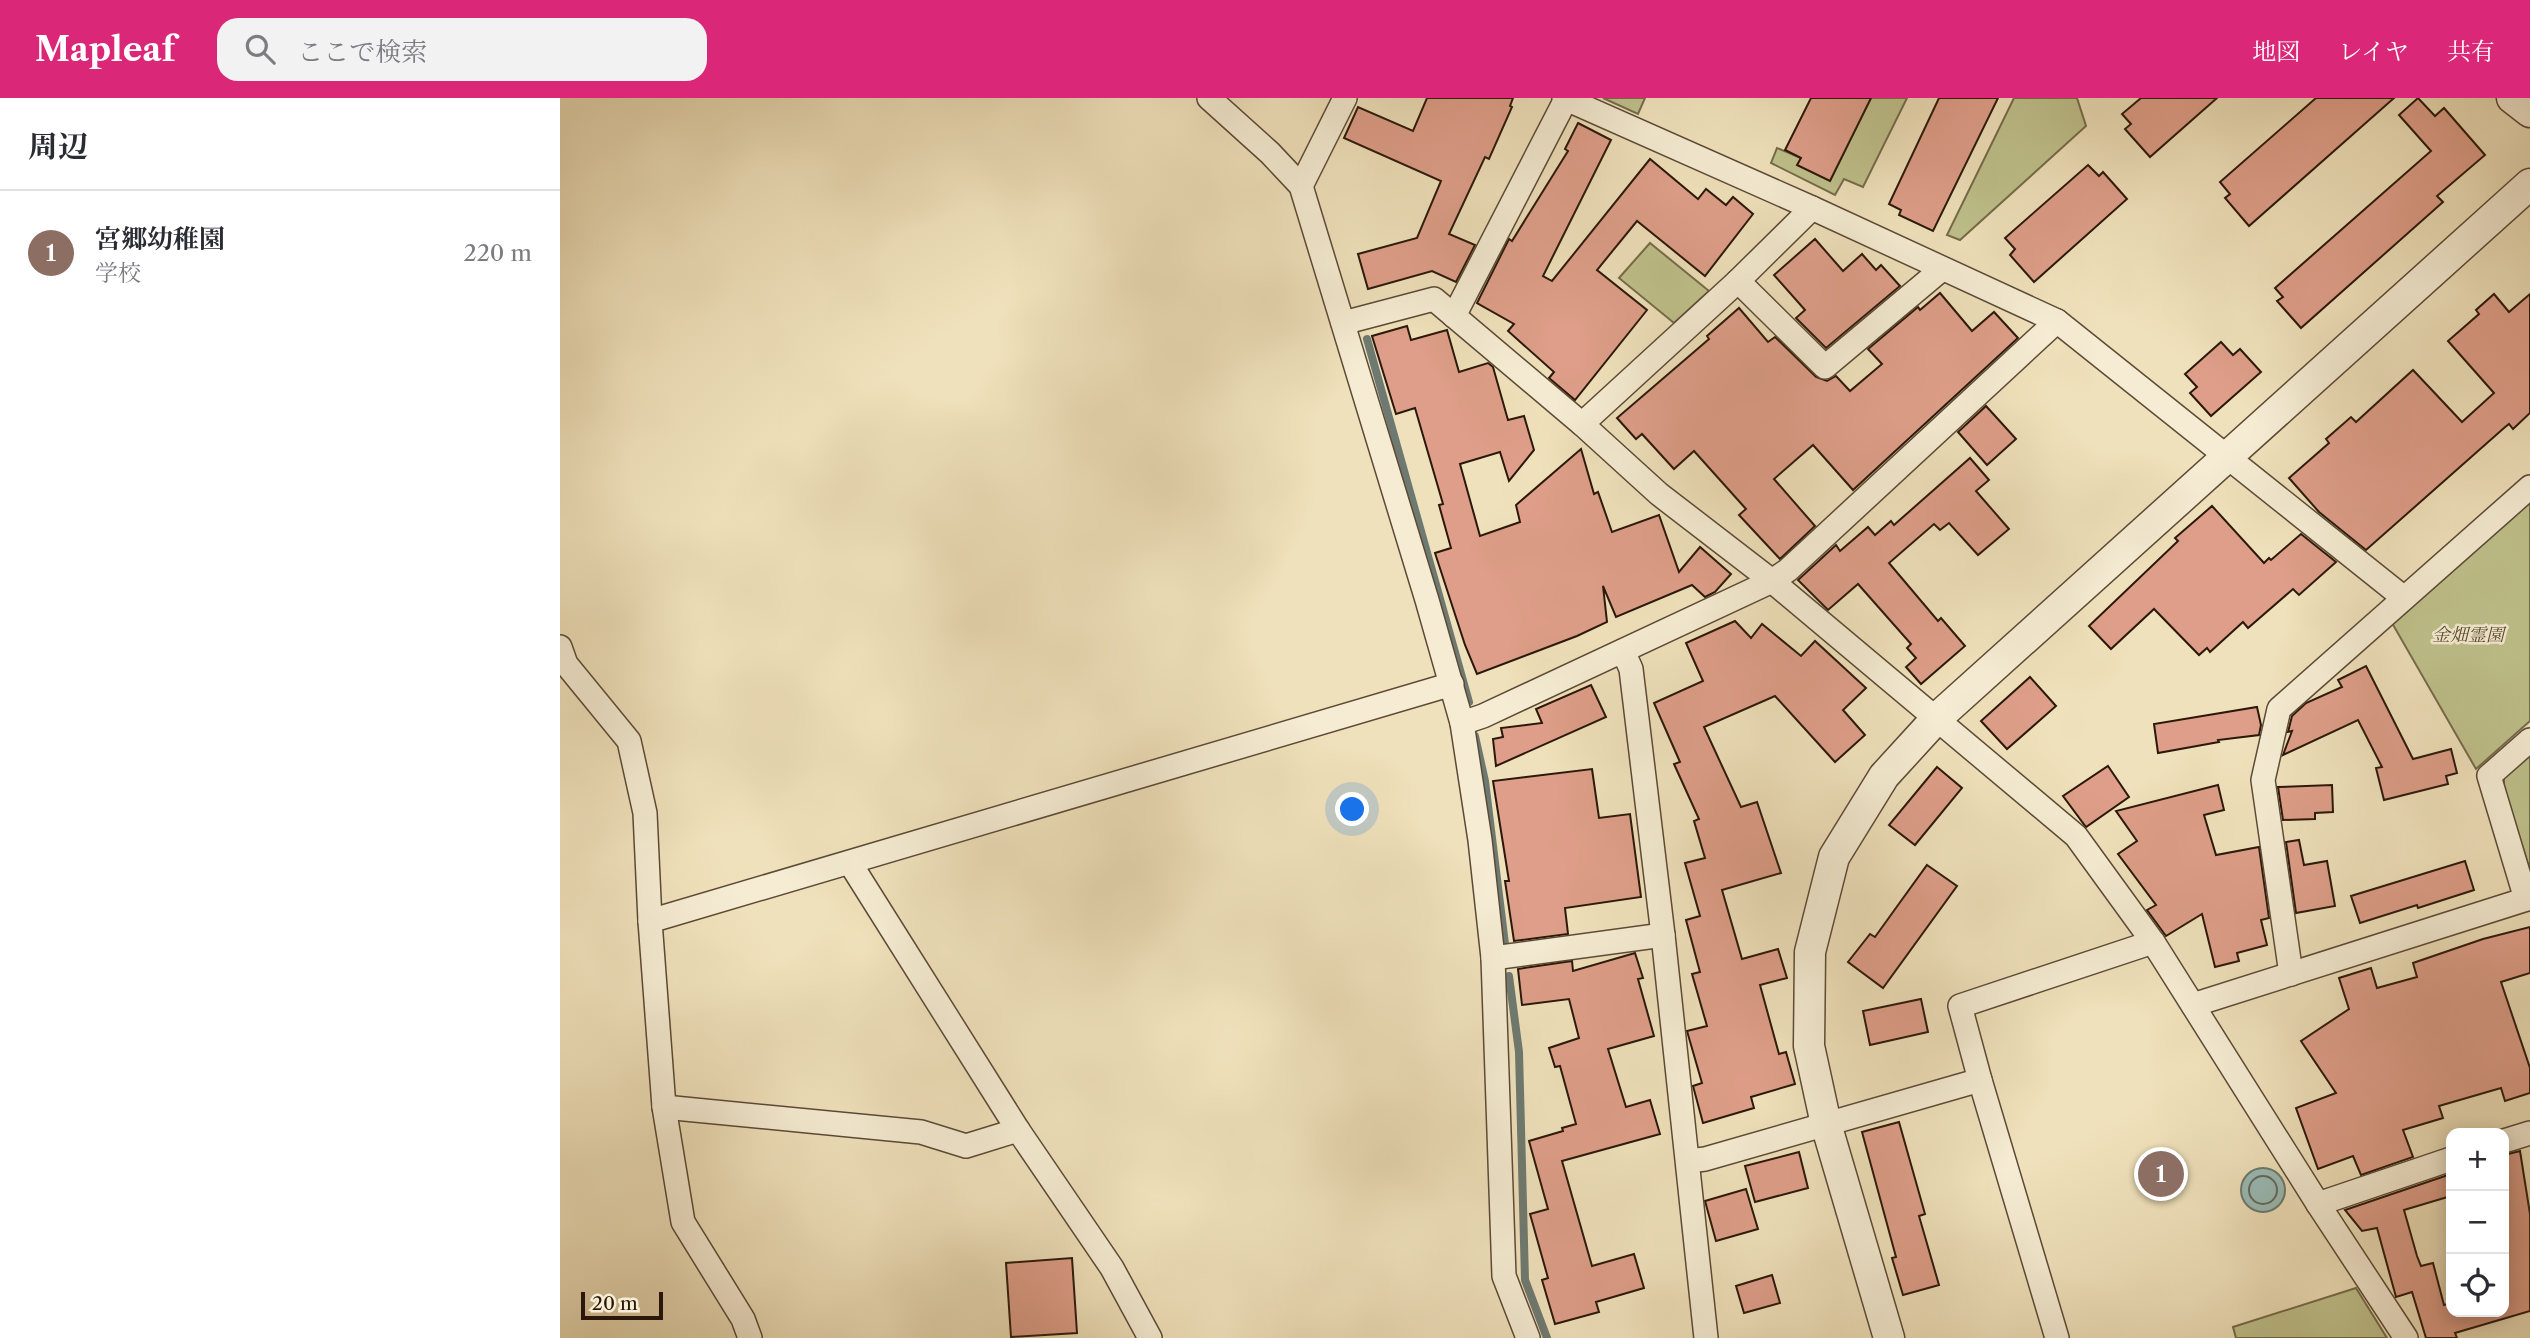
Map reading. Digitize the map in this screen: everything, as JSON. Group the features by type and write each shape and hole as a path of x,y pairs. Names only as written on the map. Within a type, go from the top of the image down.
{"street":[{"path":"1209,98 1270,153 1301,186 1452,684 1462,723 1480,840 1493,958 1504,1276 1528,1338"},
{"path":"1301,186 1345,98"},
{"path":"2512,98 2530,112"},
{"path":"1454,316 1565,99 1812,208 2057,321 2404,598"},
{"path":"1889,1338 1826,1124 1809,1046 1811,951 1835,857 1884,776 1937,718 2530,184"},
{"path":"1582,424 1738,281 1812,208"},
{"path":"1738,281 1825,367 1942,269"},
{"path":"1343,323 1434,299 1582,424 1659,494 1772,581 2076,836 2153,942 2406,1338"},
{"path":"1462,723 1483,716 1772,581 1788,570 2057,321"},
{"path":"2291,974 2263,780 2279,709 2530,487"},
{"path":"560,647 566,664 629,740 645,813 664,1107 683,1222 743,1319 750,1338"},
{"path":"1623,651 1631,669 1663,935 1706,1338"},
{"path":"650,921 1452,684"},
{"path":"2193,1005 2528,898 2489,776 2530,740"},
{"path":"850,863 1018,1130 1112,1268 1150,1338"},
{"path":"1493,958 1663,935"},
{"path":"2057,1338 1960,1006 2153,942"},
{"path":"1688,1161 1705,1159 1980,1080"},
{"path":"664,1107 921,1132 966,1146 1018,1130"},
{"path":"2509,1139 2530,1133"},
{"path":"2318,1204 2446,1161"}],"green space":[{"path":"1603,98 1645,98 1638,114"},
{"path":"1871,98 1907,98 1863,187 1844,179 1835,195 1771,163 1777,148 1801,158 1798,165 1830,181"},
{"path":"2014,98 2077,98 2086,126 1960,240 1947,235"},
{"path":"1650,243 1709,291 1674,323 1619,278"},
{"name":"金畑霊園","path":"2530,499 2530,721 2476,769 2392,623"},
{"path":"2530,752 2530,870 2504,789 2504,775"},
{"path":"2356,1288 2387,1338 2236,1338 2233,1327"}],"water":[{"path":"2263,1168 2278,1175 2285,1190 2278,1205 2263,1212 2248,1205 2241,1190 2248,1175"}],"building":[{"path":"1427,98 1513,98 1512,107 1489,159 1485,157 1449,234 1475,245 1456,282 1432,271 1368,289 1358,254 1417,238 1441,181 1344,138 1358,107 1413,131"},
{"path":"1811,98 1871,98 1830,181 1797,165 1801,158 1785,150"},
{"path":"1939,98 1998,98 1933,231 1899,215 1901,210 1889,204"},
{"path":"2141,98 2217,98 2150,157 2125,129 2131,124 2122,114"},
{"path":"2316,98 2394,98 2249,226 2225,198 2230,194 2220,182"},
{"path":"2418,98 2435,116 2444,108 2485,155 2437,196 2443,202 2301,328 2277,301 2283,297 2275,288 2431,151 2399,115"},
{"path":"1578,123 1611,140 1543,276 1552,281 1650,159 1698,199 1706,189 1726,205 1733,197 1753,214 1705,276 1637,221 1597,270 1647,310 1575,400 1549,378 1554,372 1508,331 1514,324 1477,303 1509,239 1512,241 1568,151 1565,149"},
{"path":"2088,165 2099,176 2103,172 2127,199 2034,282 2010,255 2015,249 2005,238"},
{"path":"1815,239 1843,271 1862,254 1876,270 1881,265 1900,286 1826,348 1796,318 1805,310 1774,275"},
{"path":"1940,293 1972,331 1994,312 2018,338 1853,490 1813,445 1774,479 1815,526 1780,559 1739,515 1746,509 1694,451 1674,469 1642,434 1636,439 1617,418 1709,339 1707,336 1739,308 1768,342 1775,337 1816,377 1827,381 1836,376 1850,391 1882,364 1868,349 1918,307 1920,310"},
{"path":"2494,294 2509,312 2530,294 2530,413 2513,429 2509,424 2504,428 2366,550 2319,512 2289,478 2329,443 2326,439 2351,417 2356,422 2413,370 2462,422 2494,393 2448,341 2479,314 2476,310"},
{"path":"1407,326 1411,340 1447,330 1459,372 1488,363 1493,367 1508,420 1524,416 1534,450 1509,481 1500,452 1460,464 1480,536 1520,522 1516,505 1581,449 1594,494 1598,492 1612,532 1659,515 1679,572 1700,547 1731,574 1715,592 1705,597 1692,585 1616,617 1603,586 1607,622 1477,674 1435,553 1451,548 1439,505 1443,504 1415,408 1396,414 1372,336"},
{"path":"2221,342 2233,355 2240,349 2261,372 2211,416 2190,393 2197,387 2185,374"},
{"path":"1986,406 2016,439 1987,465 1958,432"},
{"path":"1970,458 1989,480 1976,491 2009,529 1978,555 1949,523 1940,530 1934,524 1889,563 1938,621 1941,618 1965,646 1921,684 1906,667 1916,658 1907,648 1911,644 1858,584 1828,610 1798,580 1836,545 1840,551 1868,527 1875,535 1891,521 1894,525"},
{"path":"2212,506 2264,563 2301,534 2336,562 2299,595 2293,589 2248,628 2243,622 2210,652 2207,648 2199,655 2154,609 2111,649 2089,626 2178,541 2175,538"},
{"path":"1735,621 1751,638 1762,624 1801,656 1815,641 1866,688 1843,710 1865,735 1835,762 1775,696 1704,727 1741,807 1757,802 1781,873 1722,890 1742,959 1778,949 1787,978 1760,985 1779,1054 1786,1052 1795,1084 1751,1097 1754,1108 1703,1123 1693,1086 1702,1083 1687,1031 1707,1026 1692,974 1700,972 1686,920 1700,916 1685,863 1705,858 1694,821 1699,819 1674,764 1680,762 1654,703 1703,681 1686,643"},
{"path":"2366,666 2413,759 2451,749 2457,773 2446,776 2448,784 2384,800 2376,768 2382,767 2358,720 2283,755 2292,731 2288,732 2292,716 2306,703 2342,687 2338,680"},
{"path":"2030,677 2056,706 2007,749 1981,721"},
{"path":"1591,685 1606,717 1496,766 1493,739 1503,737 1501,728 1542,723 1536,709"},
{"path":"2257,707 2261,725 2259,735 2218,740 2219,742 2158,753 2154,724"},
{"path":"2108,766 2129,797 2086,827 2063,796"},
{"path":"1937,767 1962,788 1915,845 1889,825"},
{"path":"1592,769 1599,818 1630,814 1641,897 1565,908 1568,934 1514,941 1505,881 1509,881 1493,781"},
{"path":"2218,785 2224,810 2204,815 2216,855 2259,847 2269,918 2261,920 2267,945 2237,953 2239,961 2215,967 2202,914 2166,936 2147,910 2156,905 2118,854 2137,841 2116,811"},
{"path":"2332,785 2333,812 2315,813 2315,819 2283,820 2278,787"},
{"path":"2299,840 2304,865 2327,861 2335,906 2296,913 2286,842"},
{"path":"2465,861 2474,890 2360,923 2351,896"},
{"path":"1927,865 1957,886 1883,988 1848,962 1870,934 1875,937"},
{"path":"2530,927 2530,973 2501,982 2530,1068 2530,1093 2505,1101 2501,1088 2439,1106 2443,1118 2403,1130 2413,1157 2361,1175 2353,1156 2318,1169 2296,1108 2336,1093 2301,1041 2349,1009 2339,978 2371,968 2377,988 2417,977 2413,963 2483,939"},
{"path":"1635,953 1643,978 1638,979 1654,1036 1608,1049 1626,1107 1650,1100 1660,1134 1562,1161 1592,1266 1634,1254 1644,1288 1596,1302 1599,1312 1555,1324 1542,1280 1548,1278 1530,1214 1548,1209 1529,1141 1563,1131 1562,1128 1576,1124 1560,1066 1555,1067 1549,1048 1579,1038 1569,999 1522,1005 1518,969 1572,961 1573,971"},
{"path":"1921,999 1928,1032 1870,1045 1863,1011"},
{"path":"1899,1122 1925,1214 1919,1216 1939,1285 1903,1295 1892,1258 1896,1257 1862,1132"},
{"path":"2520,1151 2530,1214 2530,1311 2455,1333 2457,1338 2426,1338 2412,1292 2396,1297 2377,1228 2362,1231 2345,1210 2446,1176 2446,1197 2404,1210 2421,1266 2433,1263 2446,1304 2446,1317 2509,1317 2509,1154"},
{"path":"1799,1152 1808,1188 1755,1202 1745,1166"},
{"path":"1746,1189 1758,1229 1716,1241 1705,1201"},
{"path":"1072,1258 1077,1333 1011,1337 1006,1263"},
{"path":"1772,1275 1780,1303 1744,1313 1736,1286"}],"waterway":[{"path":"1367,339 1469,702"},
{"path":"1475,736 1485,781 1505,944"},
{"path":"1509,976 1519,1052 1525,1280 1547,1338"}],"place":[{"name":"宮郷幼稚園","path":"2161,1174"}]}
